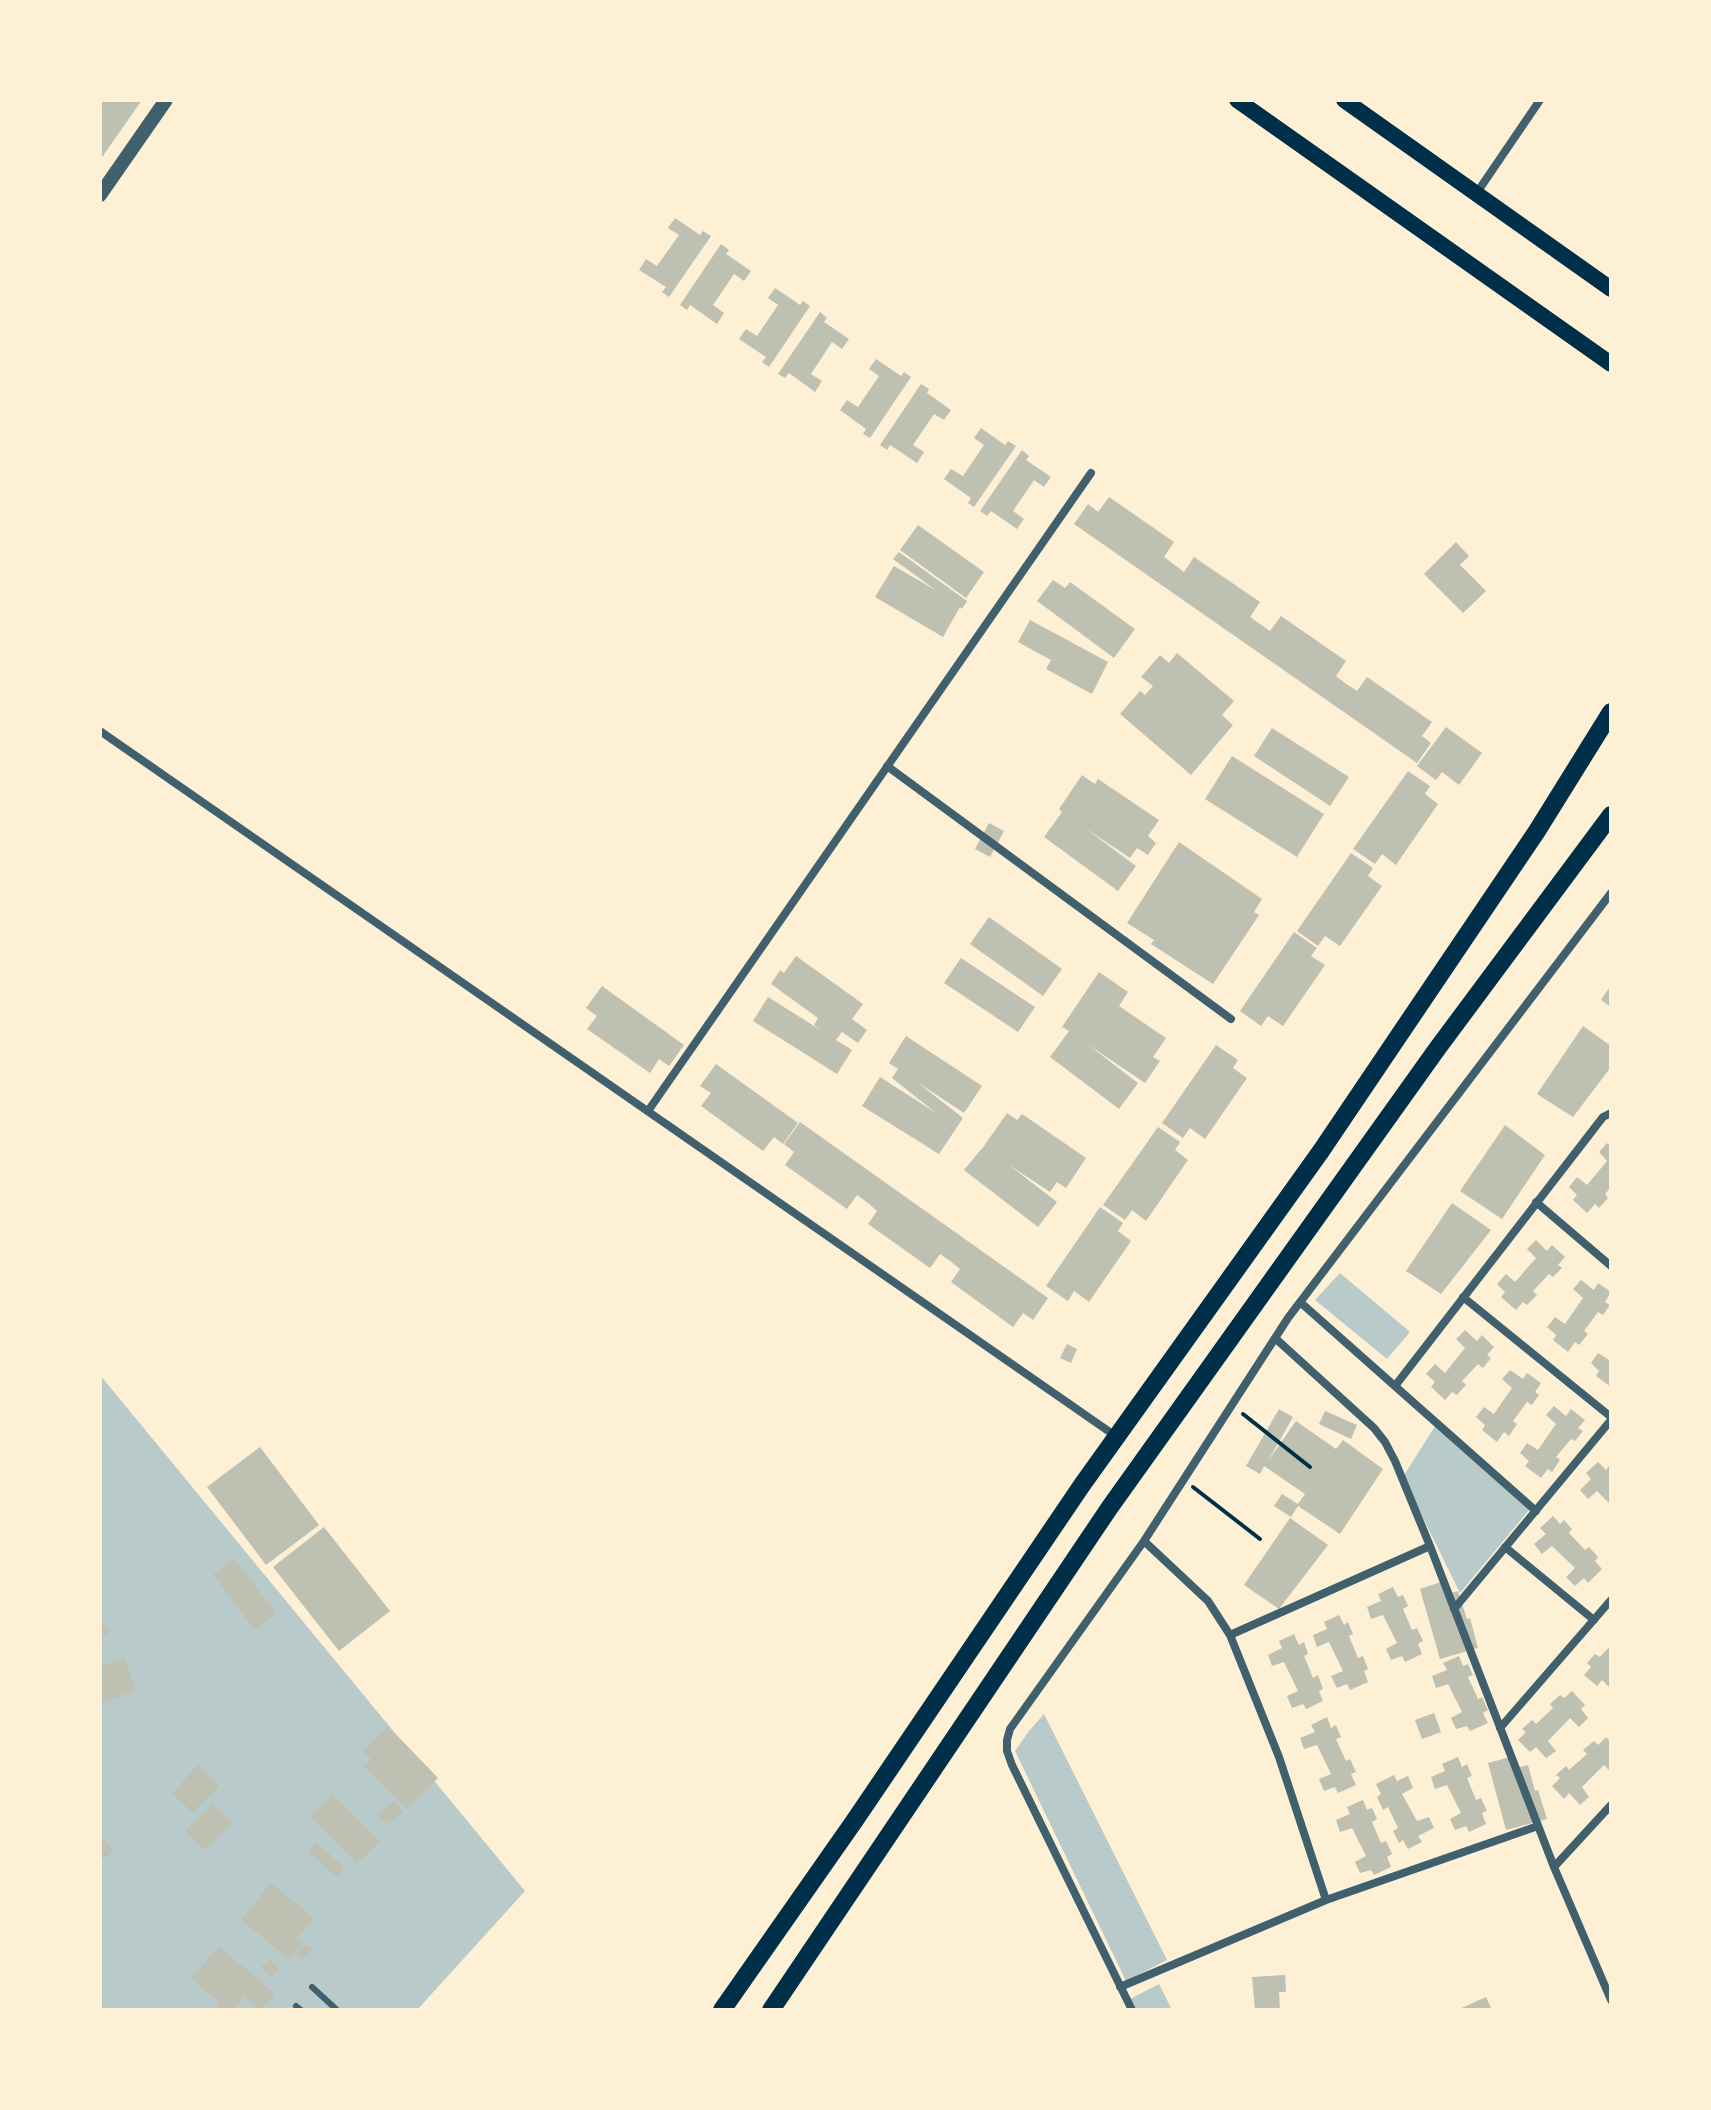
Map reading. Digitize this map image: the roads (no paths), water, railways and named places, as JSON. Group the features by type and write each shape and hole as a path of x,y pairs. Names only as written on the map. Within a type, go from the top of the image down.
{"highway":[{"path":"722,2010 1117,1437 1321,1151 1537,831 1611,712"},
{"path":"771,2010 1110,1507 1437,1049 1611,815"}],"main road":[{"path":"1237,100 1611,364"},
{"path":"1351,102 1611,289"}],"street":[{"path":"100,195 166,100"},
{"path":"1476,194 1540,100"},
{"path":"648,1111 1091,473"},
{"path":"100,731 1117,1437"},
{"path":"887,766 1231,1019"},
{"path":"1132,2010 1012,1765 1007,1751 1010,1729 1144,1541 1300,1302 1611,893"},
{"path":"1395,1386 1603,1117 1611,1113"},
{"path":"1536,1202 1611,1266"},
{"path":"1454,1609 1611,1418 1463,1297"},
{"path":"1300,1302 1536,1511"},
{"path":"1275,1338 1374,1428 1395,1461 1554,1867 1611,2000"},
{"path":"1144,1541 1208,1601 1230,1635 1279,1757 1326,1900"},
{"path":"1230,1635 1430,1546"},
{"path":"1505,1547 1594,1620"},
{"path":"1500,1728 1611,1600"},
{"path":"1554,1867 1611,1805"},
{"path":"1120,1987 1326,1900 1538,1826"}],"lane":[{"path":"312,1987 337,2010"}]}
